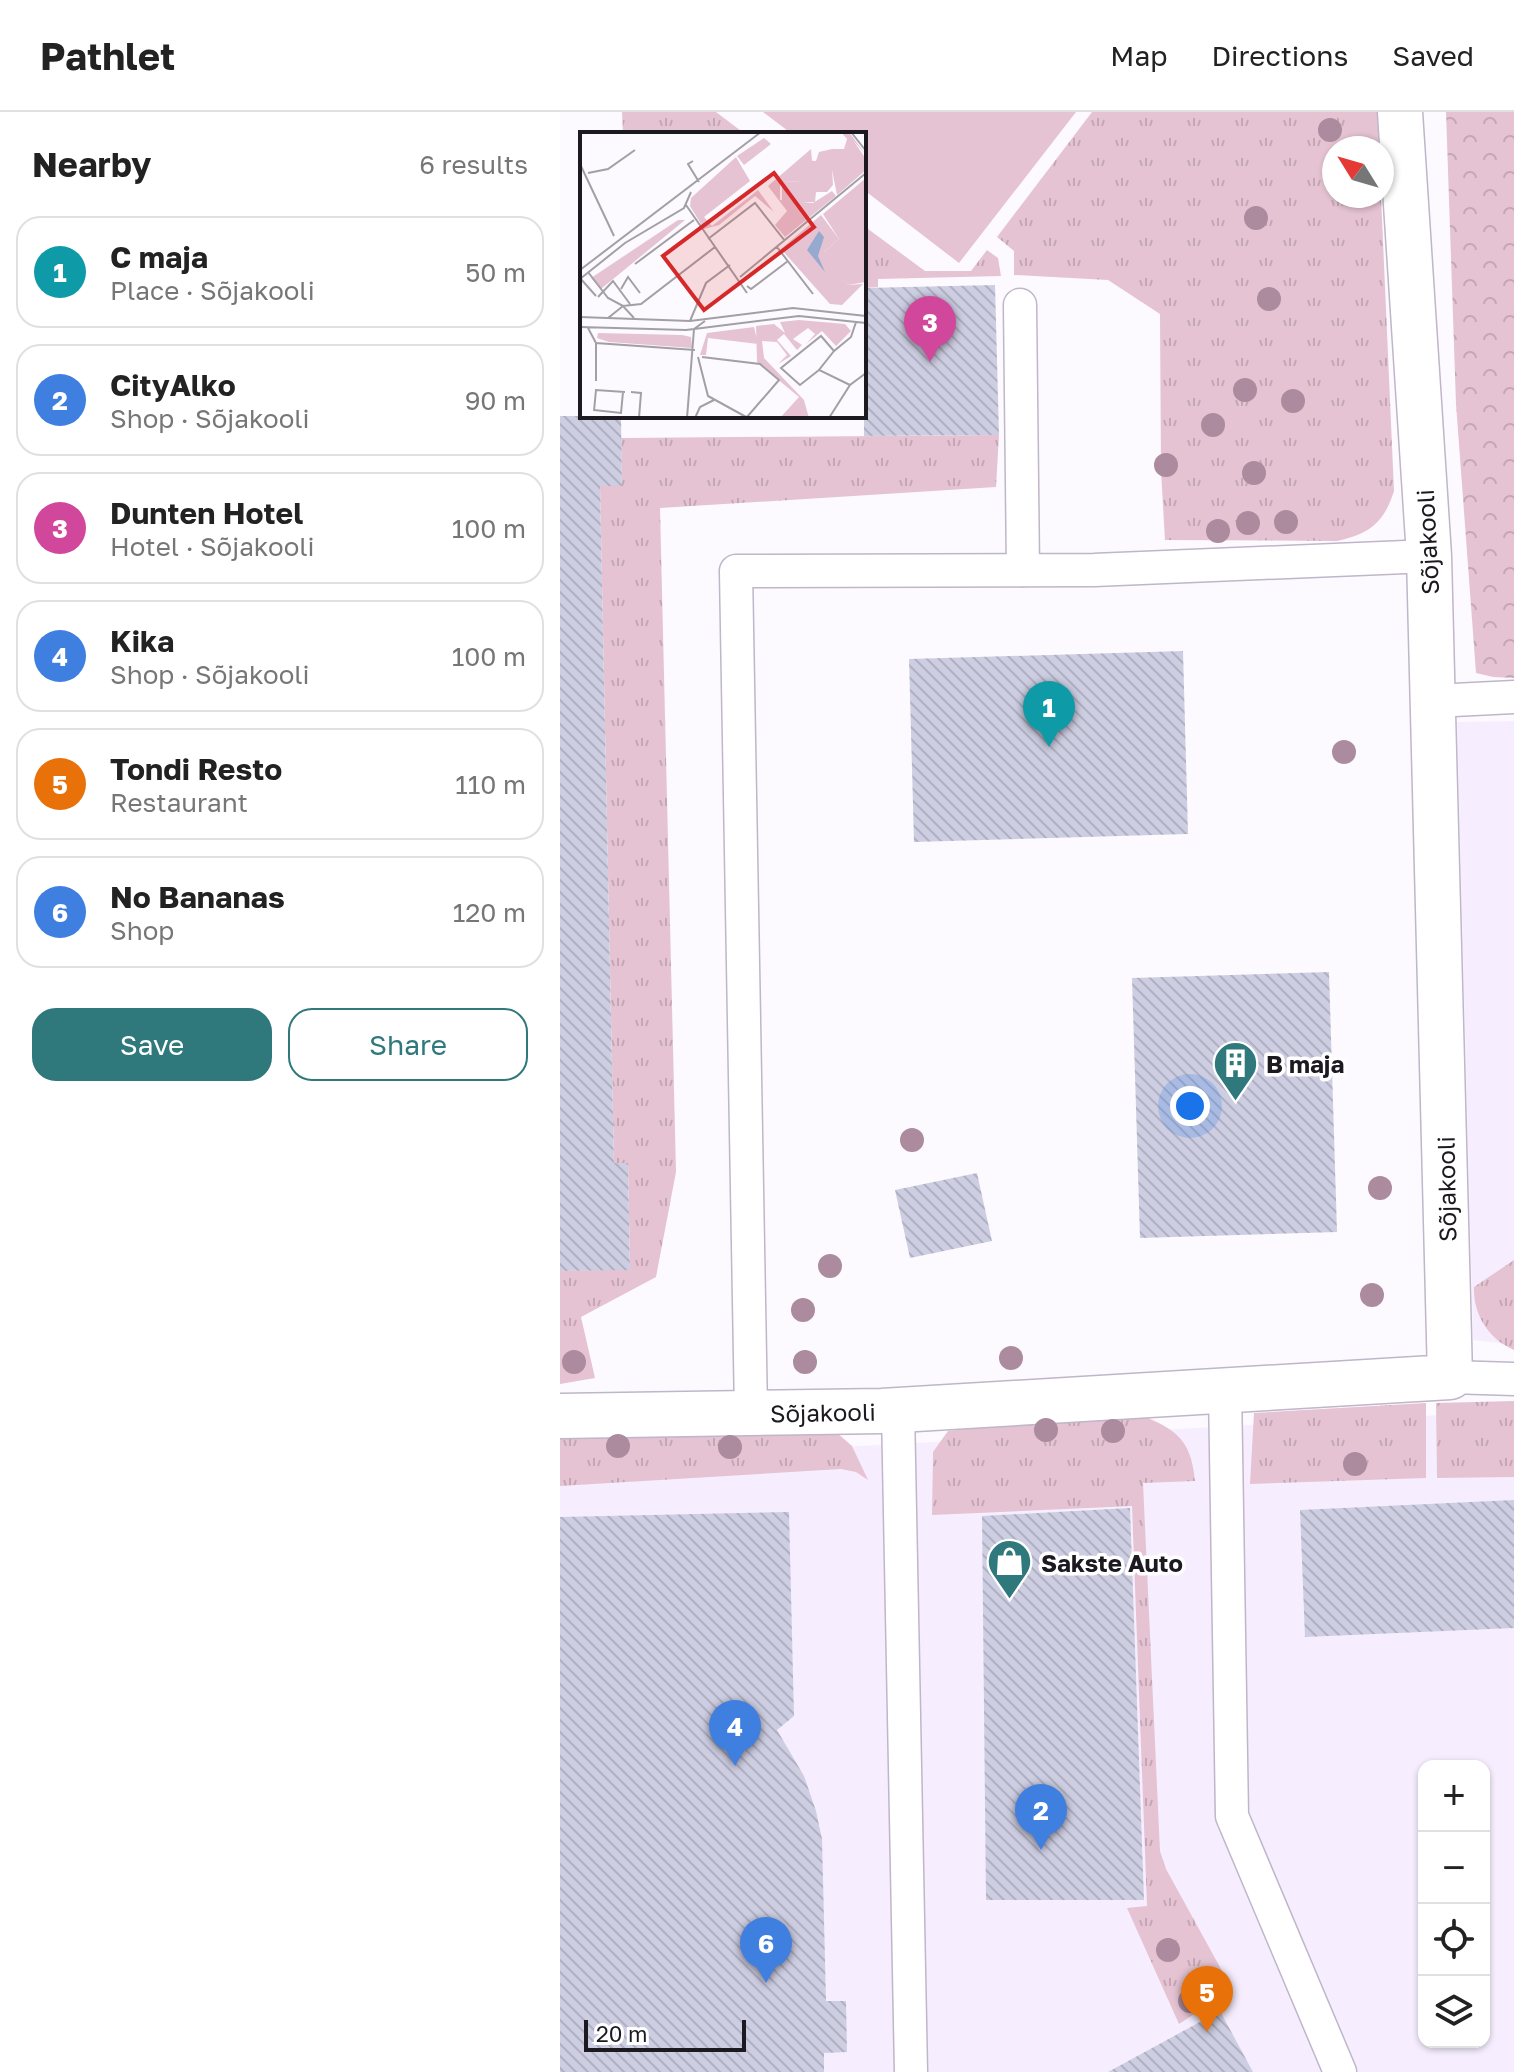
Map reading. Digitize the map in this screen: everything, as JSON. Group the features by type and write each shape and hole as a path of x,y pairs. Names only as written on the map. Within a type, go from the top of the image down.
{"street":[{"name":"Sõjakooli","path":"560,1416 898,1410 1450,1377 1429,556 1400,112"}],"lane":[{"path":"1020,305 1023,570"},
{"path":"751,1413 736,571 1113,569 1429,556"},
{"path":"1434,701 1514,697"},
{"path":"1450,1377 1514,1379"},
{"path":"1225,1390 1232,1816 1340,2072"},
{"path":"898,1410 911,2072"}],"shaded area":[{"path":"1514,721 1514,1345 1473,1340 1457,722"},
{"path":"1514,1411 1514,2072 560,2072 560,1462"}],"green space":[{"path":"622,112 716,112 742,132 623,132"},
{"path":"763,112 1076,112 959,263 866,192 866,132 789,132"},
{"path":"1092,112 1377,112 1378,136 1322,136 1322,208 1382,208 1394,491 1380,519 1366,531 1337,541 1165,540 1161,471 1160,314 1108,280 1014,275 1014,251 997,237"},
{"path":"1446,112 1514,112 1514,678 1476,673 1456,404"},
{"path":"866,227 925,271 971,271 987,250 998,258 1001,276 878,279 878,287 866,288"},
{"path":"999,435 996,487 660,508 676,1172 656,1277 581,1317 595,1378 560,1384 560,1271 630,1269 628,1163 614,1163 600,486 622,486 621,438"},
{"path":"1514,1260 1514,1350 1497,1339 1484,1324 1476,1307 1474,1287"},
{"path":"1514,1401 1514,1477 1437,1478 1436,1403"},
{"path":"1426,1403 1426,1478 1250,1484 1254,1413"},
{"path":"1132,1411 1158,1422 1177,1435 1189,1453 1195,1481 1143,1483 1160,1851 1166,1869 1232,1989 1179,2024 1127,1908 1147,1906 1132,1506 932,1515 933,1452 948,1431"},
{"path":"836,1432 852,1446 868,1480 856,1472 841,1469 560,1486 560,1435"}],"building":[{"path":"995,285 999,435 864,436 866,288"},
{"path":"560,416 580,416 621,418 622,486 600,486 614,1163 628,1163 630,1270 560,1271"},
{"path":"1183,651 1188,834 914,842 909,659"},
{"name":"B maja","path":"1329,972 1337,1232 1140,1238 1132,978"},
{"path":"977,1173 992,1241 910,1258 895,1190"},
{"path":"1514,1500 1514,1628 1305,1637 1300,1510"},
{"path":"1130,1508 1144,1900 986,1900 982,1516"},
{"path":"789,1512 794,1716 777,1730 804,1776 816,1811 822,1839 826,2001 846,2001 847,2052 824,2053 824,2072 560,2072 560,1517"},
{"path":"1220,2011 1253,2072 1108,2072"}],"place":[{"name":"Dunten Hotel","path":"930,362"},
{"name":"C maja","path":"1049,747"},
{"name":"B maja","path":"1235,1102"},
{"name":"Sakste Auto","path":"1010,1601"},
{"name":"Kika","path":"735,1766"},
{"name":"CityAlko","path":"1041,1850"},
{"name":"No Bananas","path":"766,1983"},
{"name":"Tondi Resto","path":"1207,2032"}]}
